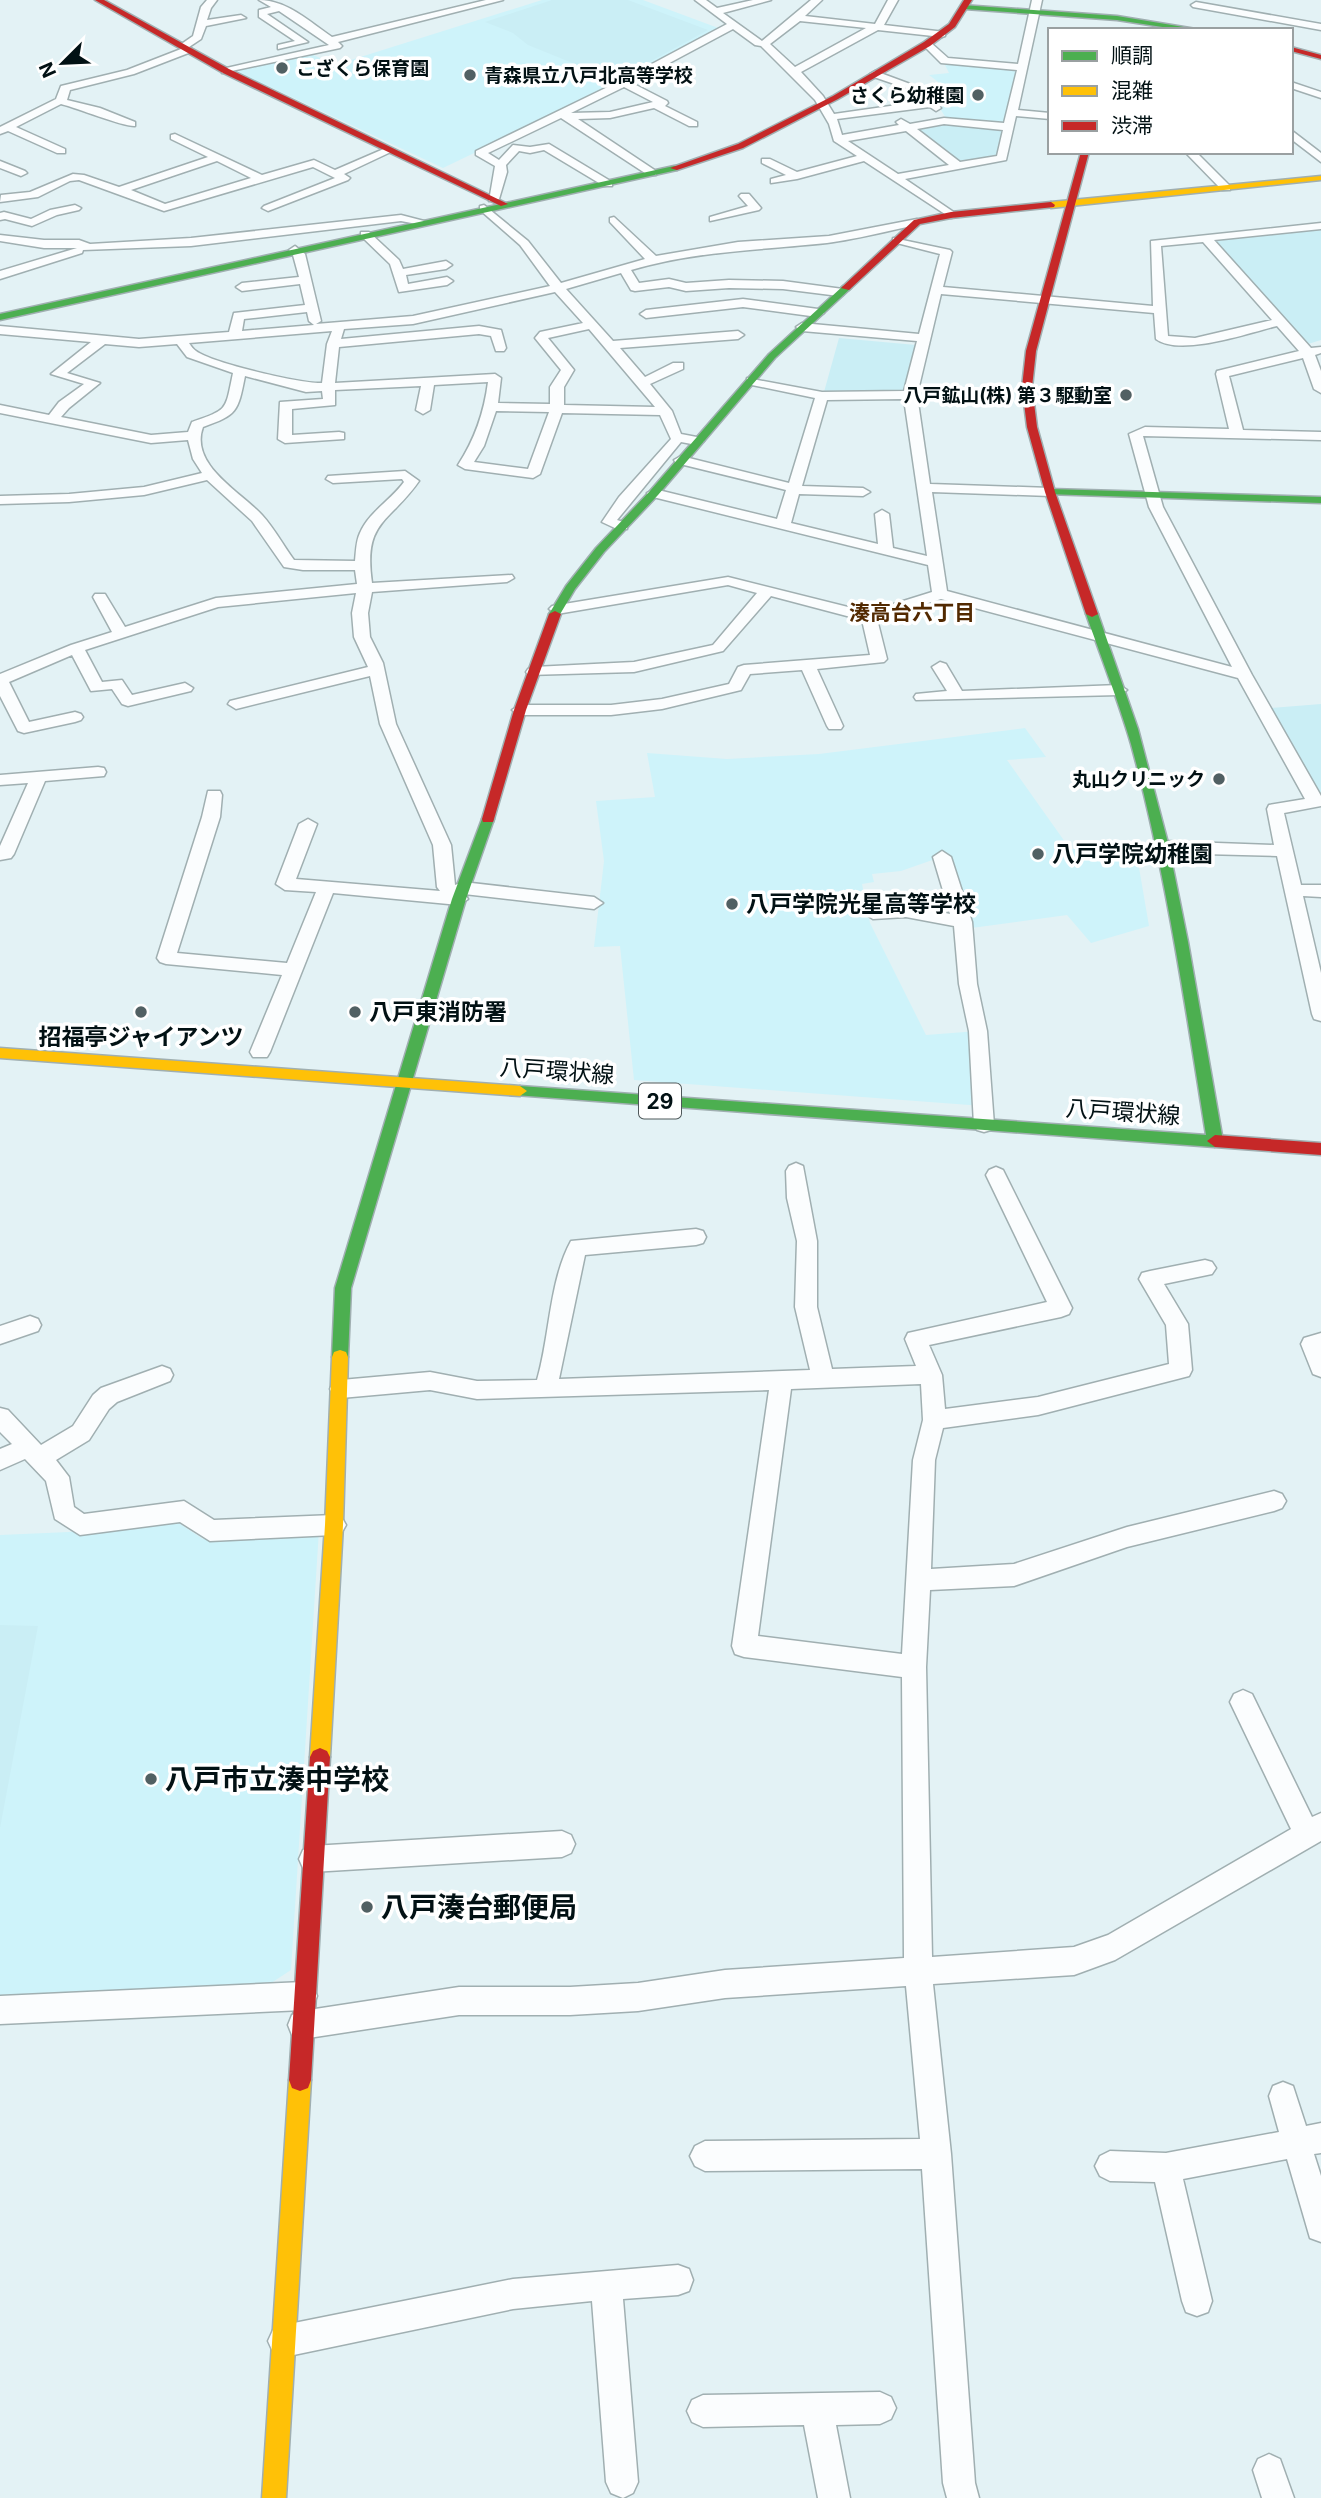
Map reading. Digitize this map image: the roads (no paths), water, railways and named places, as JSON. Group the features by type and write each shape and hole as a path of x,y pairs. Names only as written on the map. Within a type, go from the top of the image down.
{"street":[{"path":"99,0 185,49 220,64 494,204 558,288 665,411 676,437 697,441"},
{"path":"61,151 14,131 6,124 60,101 65,88 130,72 185,49 198,37 206,7 212,0"},
{"path":"220,64 337,46 295,15 264,0"},
{"path":"329,41 376,26 429,18 498,0"},
{"path":"700,0 764,44 775,61 793,72 824,102 832,117 838,139 951,215"},
{"path":"717,11 765,0"},
{"path":"764,44 817,0"},
{"path":"793,72 878,26 893,0"},
{"path":"1116,24 1120,0"},
{"path":"1196,28 1196,2 1321,27"},
{"path":"0,317 494,204 608,184 732,152 927,44 942,34 966,3 1036,6 1116,24 1180,28"},
{"path":"895,177 1002,158 1036,6"},
{"path":"420,7 429,18"},
{"path":"237,57 303,42 262,15 262,12 280,8"},
{"path":"201,24 241,18"},
{"path":"798,18 942,34"},
{"path":"500,165 480,153 624,83 733,25"},
{"path":"927,44 945,61 1022,67"},
{"path":"1293,50 1321,57"},
{"path":"875,74 894,79 929,98 944,121"},
{"path":"553,117 610,115 663,103 624,83"},
{"path":"1293,86 1321,94"},
{"path":"1293,98 1309,90"},
{"path":"60,101 96,110 131,124"},
{"path":"832,117 933,103"},
{"path":"658,106 693,124"},
{"path":"886,109 958,166"},
{"path":"1012,113 1048,116"},
{"path":"567,116 652,173"},
{"path":"838,139 944,121 1009,127"},
{"path":"176,136 263,180"},
{"path":"1297,143 1321,159"},
{"path":"500,165 517,147 530,150 545,146 608,184"},
{"path":"335,174 390,150"},
{"path":"1084,154 1031,351 1027,387 1032,427 1050,492 1137,743 1177,909 1204,1119 1214,1141"},
{"path":"1196,154 1226,188"},
{"path":"121,190 218,157"},
{"path":"775,181 863,158"},
{"path":"0,161 21,173"},
{"path":"766,161 797,176"},
{"path":"0,199 13,193 26,196 74,177 147,197 164,208 314,163 344,178 268,208"},
{"path":"494,204 500,165"},
{"path":"176,171 217,193"},
{"path":"0,330 139,343 413,320 558,288 653,260 738,246 816,240 951,215 1321,178"},
{"path":"715,219 755,208 744,195"},
{"path":"0,217 4,215 32,223 54,212 75,208"},
{"path":"701,211 715,219 738,246"},
{"path":"0,275 88,248 191,242 401,218 422,222"},
{"path":"614,220 653,260"},
{"path":"274,2498 334,1525 343,1288 461,893 497,794 520,710 558,609 570,588 600,550 654,493 772,356 917,222"},
{"path":"1282,321 1195,342 1162,339 1155,243 1321,226"},
{"path":"365,234 395,263 400,272 403,289 447,281"},
{"path":"0,238 44,244 79,244 88,248"},
{"path":"1206,238 1282,321 1315,352 1321,389"},
{"path":"897,240 946,252 910,395 940,594"},
{"path":"295,250 299,254 316,327"},
{"path":"400,272 446,265"},
{"path":"624,269 635,287 669,283 686,287 729,284 783,285 839,292"},
{"path":"243,287 305,280"},
{"path":"936,290 1160,310"},
{"path":"646,314 743,303 818,313"},
{"path":"235,335 238,316 312,308"},
{"path":"181,340 191,354 240,371 306,388 328,389 428,380 495,378 491,407 477,446 465,466 533,474 557,408 557,387 568,370 541,338 544,335 591,325"},
{"path":"339,327 333,344 336,372 328,389 330,402 285,405 285,439 339,436"},
{"path":"802,327 924,338"},
{"path":"333,344 479,330 496,333 500,348"},
{"path":"610,345 738,335"},
{"path":"53,419 64,405 94,383 57,374 102,340"},
{"path":"1237,433 1222,374 1315,352"},
{"path":"643,383 678,366"},
{"path":"240,371 233,406 220,418 197,425 193,436 200,458 210,475 257,519 289,564 362,565"},
{"path":"423,410 428,380"},
{"path":"752,381 822,396 910,395"},
{"path":"783,524 822,396"},
{"path":"491,407 665,411"},
{"path":"0,409 152,439 193,436"},
{"path":"1321,436 1145,431 1136,434 1152,495 1244,675 1318,802 1275,809 1293,890 1314,951 1321,1014"},
{"path":"622,526 609,522 624,500 674,442"},
{"path":"681,460 794,489 863,492"},
{"path":"0,500 69,498 144,491 210,475"},
{"path":"333,479 405,475 412,481 399,499 376,518 366,534 362,565 365,587 360,613 362,637 377,670 388,724 442,845 446,887 461,893"},
{"path":"925,488 1321,500"},
{"path":"654,493 936,563"},
{"path":"882,514 886,550"},
{"path":"75,717 24,728 0,680 76,648 216,603 365,587 507,578"},
{"path":"558,609 728,581 869,617 940,594 1244,675"},
{"path":"534,672 634,667 718,648 768,590"},
{"path":"100,597 120,633"},
{"path":"520,710 611,710 662,704 735,687 744,670 879,659 869,617"},
{"path":"76,648 97,688 116,683 128,701 185,688"},
{"path":"807,664 835,726"},
{"path":"940,667 956,713"},
{"path":"236,704 377,670"},
{"path":"922,697 1119,690"},
{"path":"0,780 98,772"},
{"path":"2,860 39,777"},
{"path":"214,795 211,817 166,958 293,970"},
{"path":"308,824 285,884 594,903"},
{"path":"1163,847 1283,852"},
{"path":"942,857 963,922 968,984 978,1031 983,1110"},
{"path":"259,1052 327,887"},
{"path":"1293,890 1321,891"},
{"path":"873,913 906,911 963,922"},
{"name":"八戸環状線","path":"0,1053 405,1082 983,1110 1214,1141 1321,1149"},
{"name":"八戸環状線","path":"1204,1119 1232,1121"},
{"path":"796,1171 797,1198 807,1241 806,1307 823,1380"},
{"path":"963,2498 958,2483 936,2154 918,1971 914,1667 924,1460 934,1420 931,1376 916,1339 1061,1308 996,1175"},
{"path":"545,1389 555,1356 572,1261 578,1247 696,1237"},
{"path":"934,1420 1038,1406 1181,1370 1177,1324 1150,1279 1205,1268"},
{"path":"0,1335 30,1325"},
{"path":"1321,1342 1312,1344 1321,1368"},
{"path":"0,1460 34,1452 81,1433 101,1402 109,1395 162,1375"},
{"path":"341,1389 430,1381 477,1390 931,1376"},
{"path":"781,1381 744,1646 914,1667"},
{"path":"0,1417 57,1477 63,1512 79,1525 184,1511 210,1531 334,1525"},
{"path":"918,1580 1014,1575 1127,1537 1274,1501"},
{"path":"302,2025 459,2001 570,2001 638,1997 725,1984 1074,1961 1115,1946 1314,1830 1243,1702"},
{"path":"312,1859 562,1844"},
{"path":"0,2010 303,1996"},
{"path":"1283,2096 1309,2140 1321,2227"},
{"path":"1110,2166 1166,2168 1309,2140"},
{"path":"705,2156 936,2154"},
{"path":"1166,2168 1197,2301"},
{"path":"284,2341 513,2294 606,2284 678,2280"},
{"path":"606,2284 622,2482"},
{"path":"704,2410 880,2408"},
{"path":"817,2410 834,2498"}],"place":[{"name":"こざくら保育園","path":"282,68"},
{"name":"青森県立八戸北高等学校","path":"470,75"},
{"name":"さくら幼稚園","path":"978,95"},
{"name":"八戸鉱山(株) 第３駆動室","path":"1126,395"},
{"name":"丸山クリニック","path":"1219,779"},
{"name":"八戸学院幼稚園","path":"1038,854"},
{"name":"八戸学院光星高等学校","path":"732,904"},
{"name":"招福亭ジャイアンツ","path":"141,1012"},
{"name":"八戸東消防署","path":"355,1012"},
{"name":"八戸市立湊中学校","path":"151,1779"},
{"name":"八戸湊台郵便局","path":"367,1907"}],"district":[{"name":"湊高台六丁目","path":"912,612"}]}
